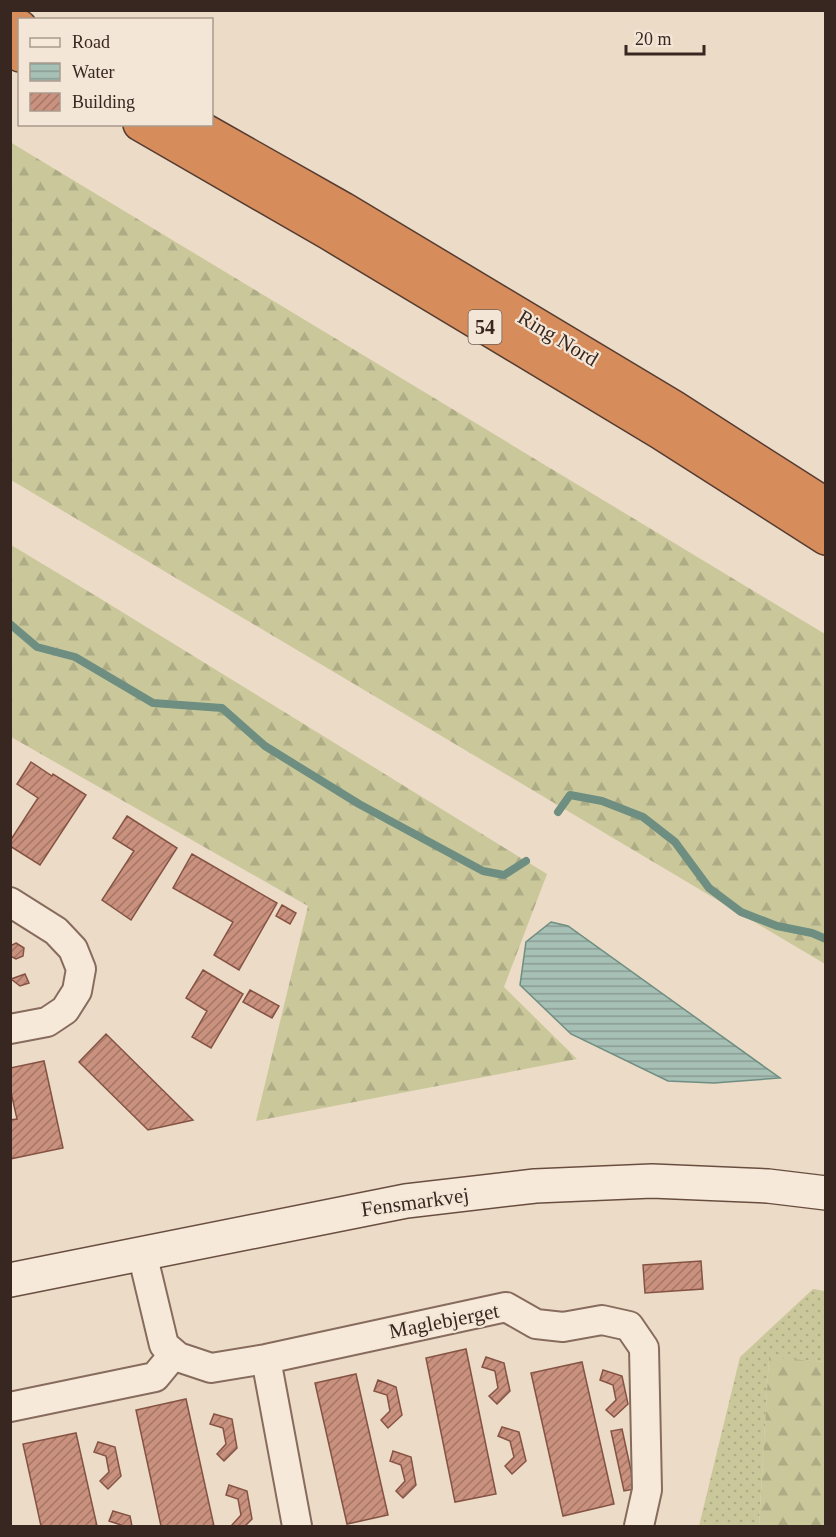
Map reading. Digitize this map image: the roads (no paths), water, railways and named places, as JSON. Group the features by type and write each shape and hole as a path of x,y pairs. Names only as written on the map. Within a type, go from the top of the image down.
{"highway":[{"name":"54","path":"143,126 329,233 640,420 825,538"},
{"name":"Ring Nord","path":"197,126 343,209 673,407 825,505"}],"street":[{"path":"10,902 56,931 73,949 81,969 77,991 65,1010 47,1022 10,1029"},
{"name":"Fensmarkvej","path":"10,1280 406,1201 535,1186 652,1181 768,1186 825,1193"},
{"path":"10,1407 155,1377 174,1354 164,1345 142,1253"},
{"name":"Maglebjerget","path":"174,1354 178,1358 211,1368 266,1359 506,1307 537,1324 563,1327 602,1320 629,1326 644,1348 647,1490 639,1527"},
{"path":"266,1359 297,1527"}],"water":[{"path":"551,922 568,926 780,1078 714,1083 668,1081 571,1034 520,985 526,942"}],"waterway":[{"path":"10,624 37,647 75,657 153,703 222,708 265,746 359,804 483,871 504,875 526,861"},
{"path":"558,812 570,795 602,801 643,817 675,842 709,888 741,912 777,926 812,933 826,939"}]}
